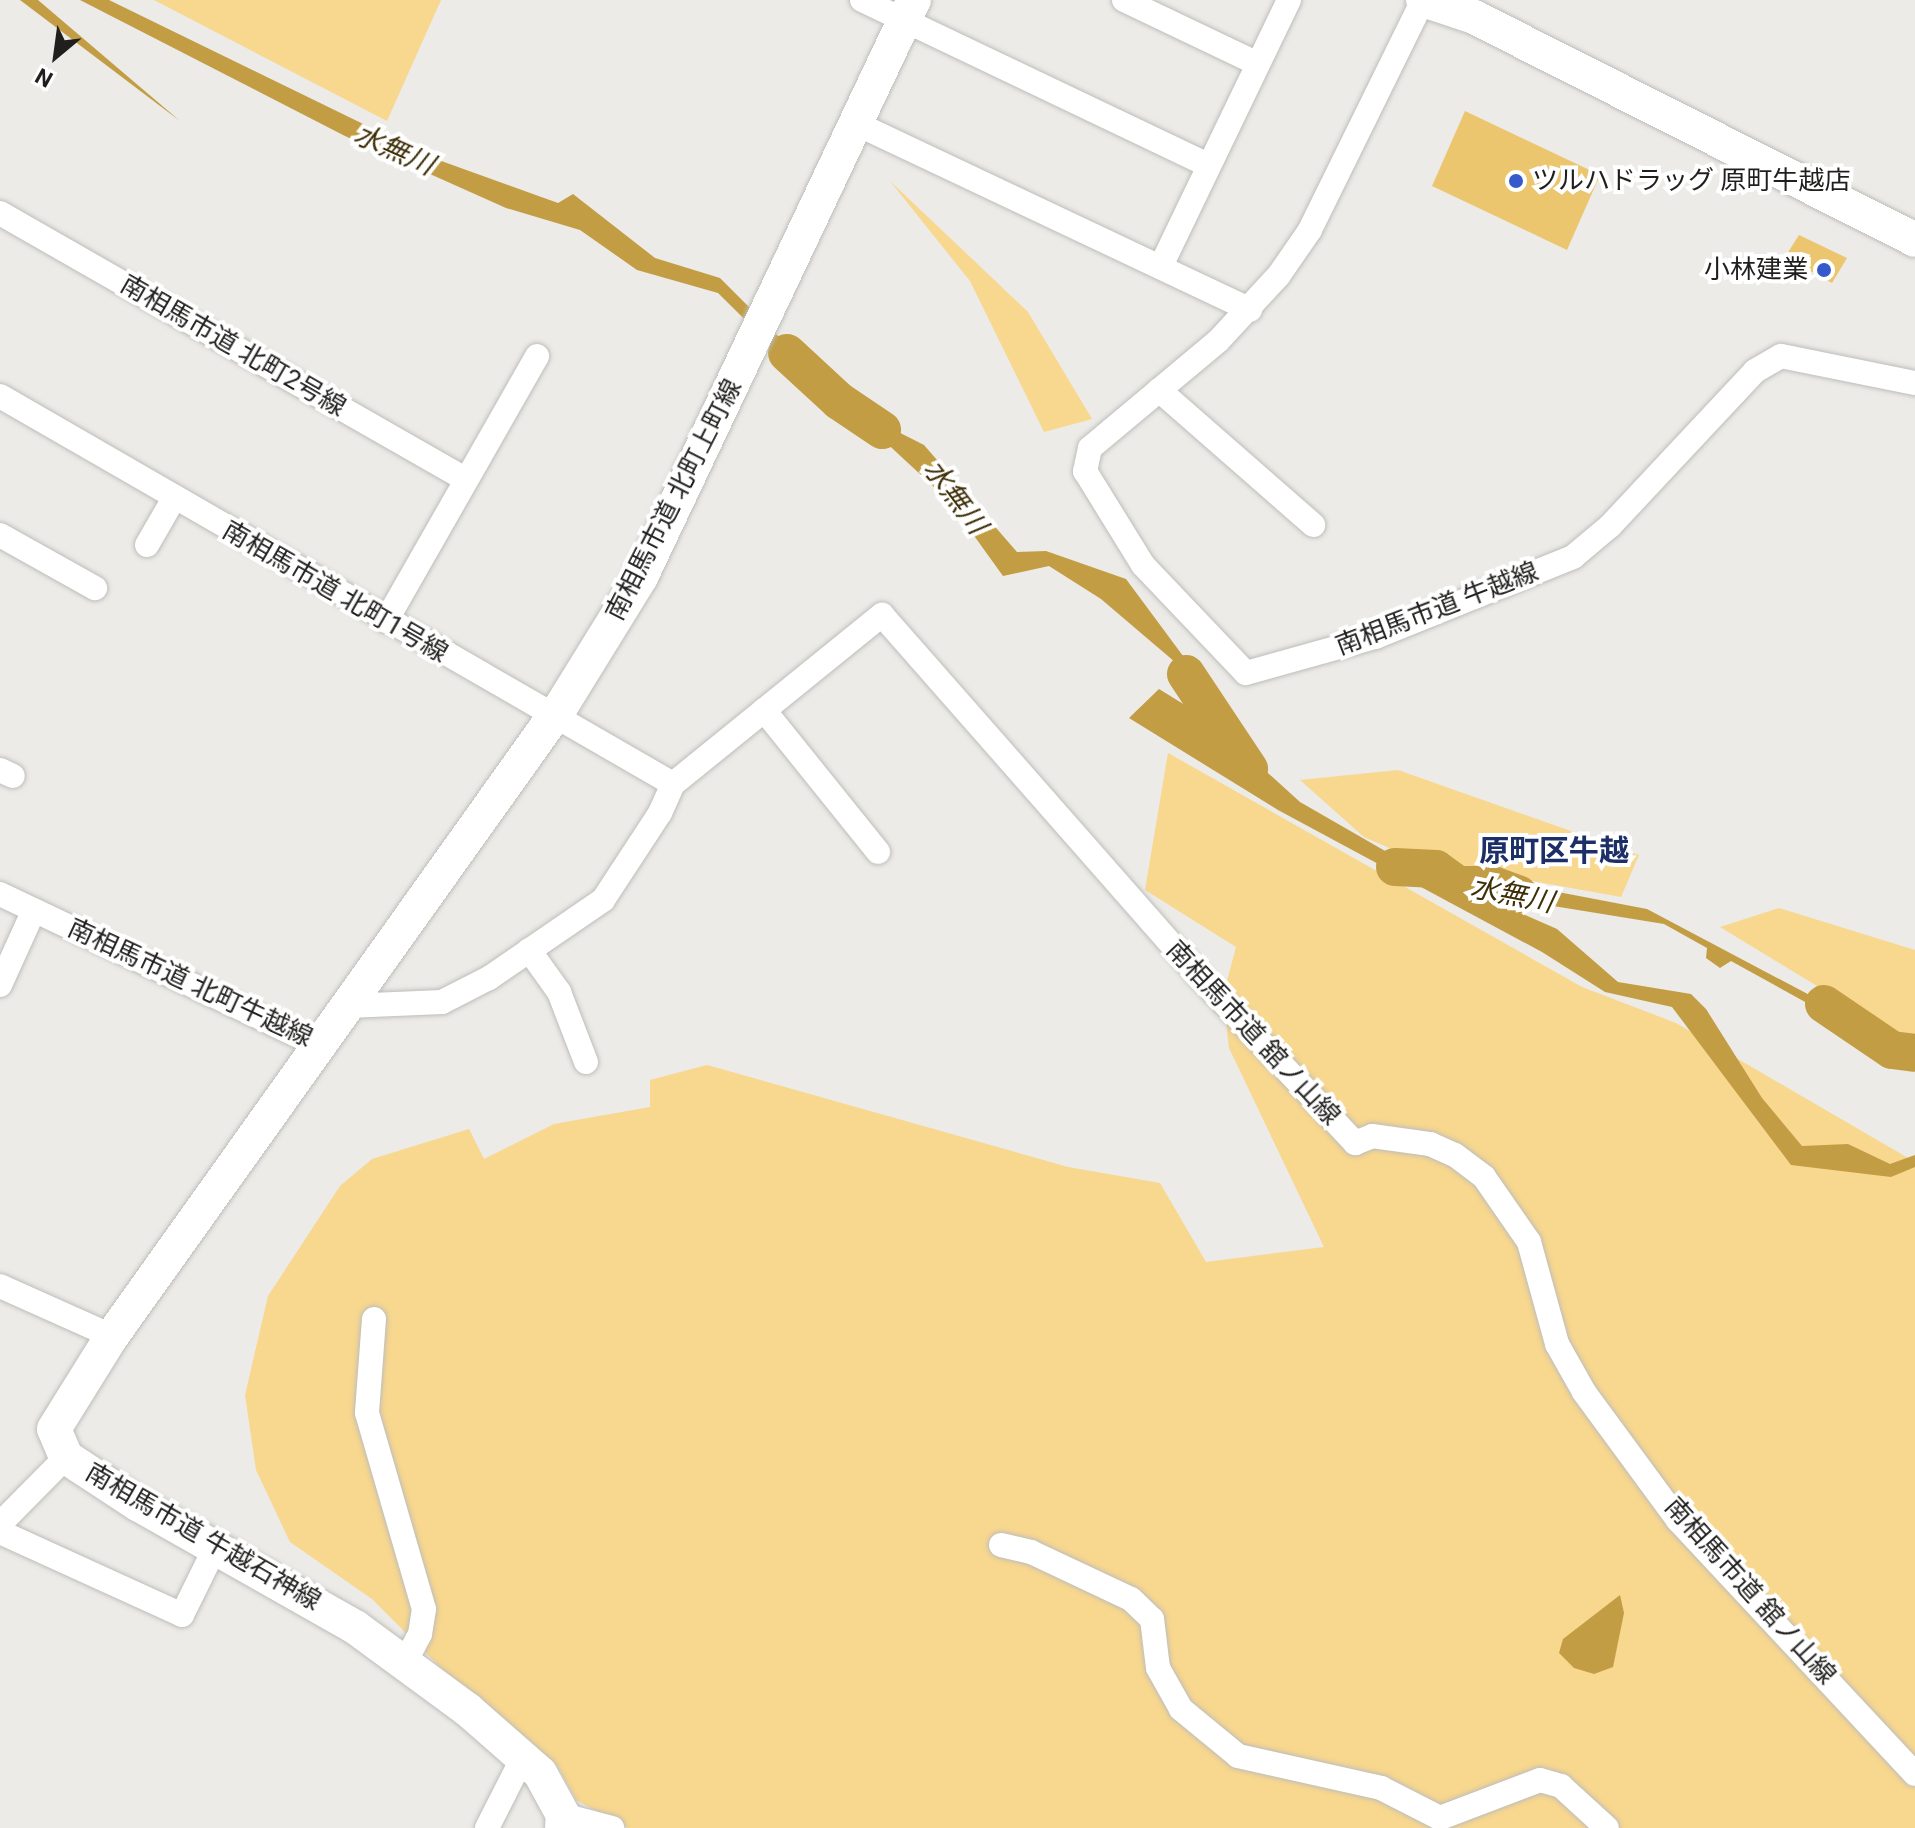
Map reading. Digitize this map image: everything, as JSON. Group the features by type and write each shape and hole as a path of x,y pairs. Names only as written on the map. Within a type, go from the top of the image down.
{"street":[{"path":"862,0 910,10 1208,165"},
{"path":"1124,0 1258,64"},
{"path":"1161,266 1289,0"},
{"path":"1423,0 1474,17 1915,240"},
{"name":"南相馬市道 牛越線","path":"1423,0 1310,230 1250,310 1090,448 1085,471 1143,565 1246,673 1375,637 1573,557 1631,504 1755,371 1781,356 1915,383"},
{"name":"南相馬市道 北町上町線","path":"348,1006 553,718 641,577 910,10"},
{"path":"852,131 1161,266 1250,310"},
{"name":"南相馬市道 北町2号線","path":"0,213 465,479"},
{"path":"386,621 537,356"},
{"path":"1159,390 1313,525"},
{"name":"南相馬市道 北町1号線","path":"0,396 173,500 673,784"},
{"path":"147,545 173,500"},
{"path":"0,535 95,588"},
{"name":"南相馬市道 北町牛越線","path":"0,894 320,1046 348,1006 442,1002 529,950 603,900 615,885 673,784 882,615"},
{"name":"南相馬市道 舘ノ山線","path":"882,615 1196,973 1355,1143 1372,1136 1430,1144 1455,1155 1484,1177 1529,1242 1557,1344 1584,1392 1678,1520 1915,1774"},
{"path":"764,710 878,852"},
{"path":"0,985 34,910"},
{"path":"529,950 559,992 586,1062"},
{"name":"南相馬市道 牛越石神線","path":"320,1046 112,1336 54,1429 66,1457 215,1548 314,1602 405,1662 540,1773 563,1822 612,1828"},
{"path":"0,1286 112,1336"},
{"path":"374,1319 367,1413 424,1609 420,1634 405,1662"},
{"path":"0,1524 66,1457"},
{"path":"0,1532 182,1615 215,1548"},
{"path":"1001,1545 1031,1552 1131,1599 1152,1619 1158,1668 1181,1709 1238,1756 1381,1788 1440,1818 1540,1780 1561,1786 1607,1828"},
{"path":"487,1828 523,1757"}],"shaded area":[{"path":"154,0 441,0 387,121"},
{"path":"890,181 1028,312 1092,419 1044,432 970,281"},
{"path":"1168,753 1582,987 1676,1023 1915,1162 1915,1828 628,1828 576,1800 558,1767 460,1687 372,1599 290,1542 256,1470 245,1395 268,1296 340,1186 372,1159 469,1129 484,1159 554,1124 650,1107 650,1080 707,1065 1068,1167 1160,1183 1206,1262 1324,1247 1229,1048 1223,996 1236,947 1145,890"},
{"path":"1398,770 1639,855 1621,897 1417,860 1364,837 1300,780"},
{"path":"1779,908 1915,950 1915,1039 1901,1037 1720,927"}],"water":[{"path":"20,0 38,0 180,121"},
{"path":"80,0 109,0 433,158 558,203 573,194 655,258 720,278 829,387 819,392 924,445 1017,552 1046,551 1126,579 1209,691 1215,725 1300,802 1406,863 1647,909 1902,1044 1915,1045 1915,1054 1892,1050 1731,961 1720,968 1706,958 1707,948 1664,924 1492,896 1464,879 1425,871 1557,929 1618,982 1691,994 1706,1009 1762,1098 1802,1146 1848,1144 1890,1164 1915,1155 1915,1167 1891,1177 1791,1165 1672,1007 1605,992 1542,952 1278,810 1129,718 1159,689 1206,718 1182,668 1101,599 1049,566 1003,576 949,501 880,437 818,392 718,293 637,270 580,230 506,208 345,136"},
{"path":"1620,1595 1624,1613 1613,1667 1594,1674 1574,1668 1559,1653 1563,1639"}],"building":[{"name":"ツルハドラッグ 原町牛越店","path":"1465,111 1600,175 1567,250 1432,186"},
{"name":"小林建業","path":"1799,235 1847,258 1832,283 1785,257"}],"waterway":[{"name":"水無川","path":"787,353 839,401 882,430"},
{"name":"水無川","path":"1186,674 1249,769"},
{"name":"水無川","path":"1395,867 1436,869 1458,885 1493,885 1518,894"},
{"name":"水無川","path":"1824,1004 1892,1050 1915,1053"}],"place":[{"name":"ツルハドラッグ 原町牛越店","path":"1516,181"},
{"name":"小林建業","path":"1824,270"}],"district":[{"name":"原町区牛越","path":"1554,851"}]}
